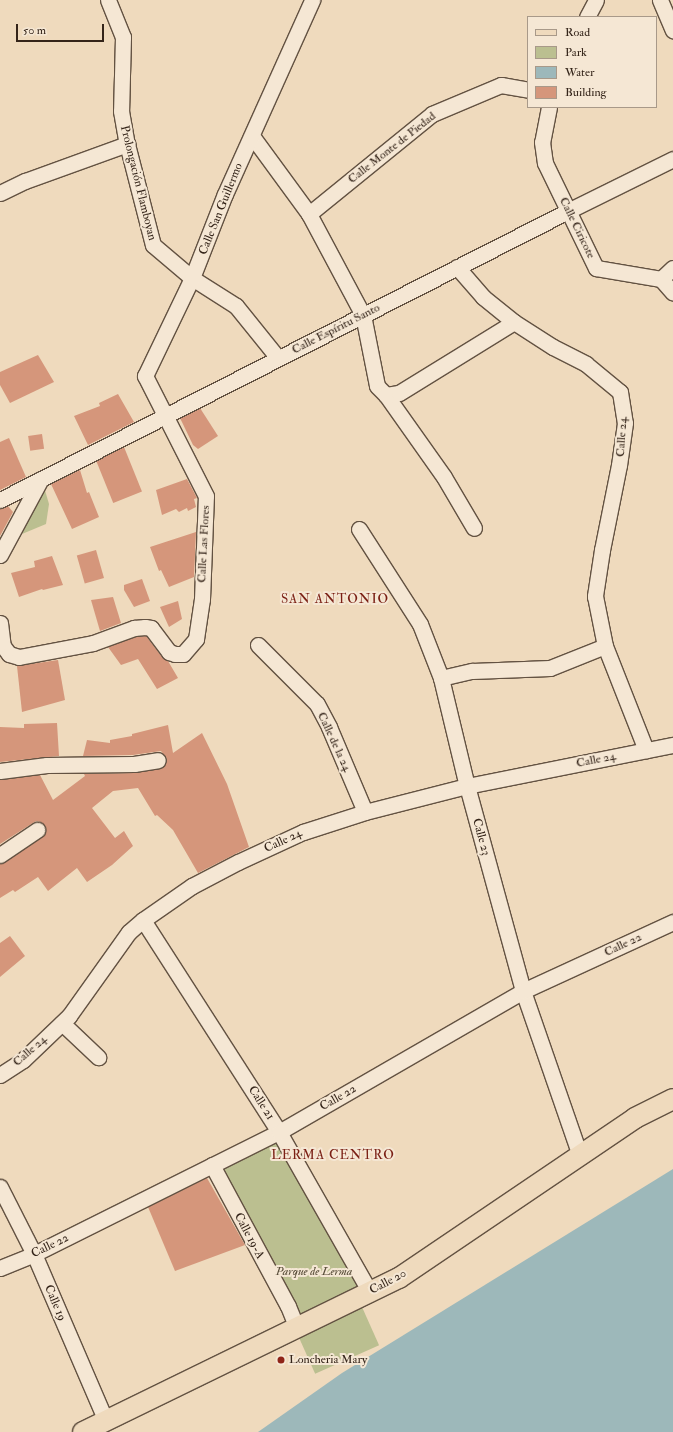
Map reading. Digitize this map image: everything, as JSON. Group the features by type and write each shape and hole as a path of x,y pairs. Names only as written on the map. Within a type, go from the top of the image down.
{"main road":[{"name":"Calle 20","path":"83,1432 399,1278 635,1118 673,1099"}],"street":[{"name":"Prolongación Flamboyan","path":"108,0 123,38 121,111 127,144 153,245 192,278 236,306 278,358"},
{"name":"Calle San Guillermo","path":"164,416 144,376 192,278 225,194 312,0"},
{"path":"588,16 596,0"},
{"path":"660,0 673,30"},
{"name":"Calle Monte de Piedad","path":"309,214 432,114 502,85 527,90"},
{"name":"Calle Ciricote","path":"549,108 542,142 545,163 596,268 661,279"},
{"path":"252,136 309,214 363,315 377,386 386,395 444,476 474,528"},
{"path":"0,193 25,182 127,144"},
{"name":"Calle Espíritu Santo","path":"0,500 457,267 673,159"},
{"name":"Calle 24","path":"457,267 482,297 514,322 553,347 586,364 620,392 625,423 620,465 602,550 595,596 605,646 646,750"},
{"path":"673,268 661,279 673,293"},
{"path":"386,395 399,393 514,322"},
{"name":"Calle Las Flores","path":"0,622 3,646 8,654 19,657 93,643 134,628 151,628 170,652 175,654 183,654 196,639 202,598 206,496 164,416"},
{"path":"0,555 41,479"},
{"name":"Calle 23","path":"360,529 420,624 441,678 467,786 523,991 580,1156"},
{"name":"Calle de la 24","path":"258,645 317,704 330,727 365,812"},
{"path":"441,678 472,671 550,668 605,646"},
{"name":"Calle 24","path":"0,1075 23,1060 69,1016 129,932 143,920 192,886 238,862 302,832 365,812 467,786 673,745"},
{"path":"0,771 47,765 134,764 158,760"},
{"path":"0,855 36,830"},
{"name":"Calle 21","path":"143,920 279,1132 370,1292"},
{"name":"Calle 22","path":"0,1268 34,1254 279,1132 523,991 673,922"},
{"path":"62,1022 98,1058"},
{"name":"Calle 19-A","path":"212,1165 252,1242 288,1306 297,1328"},
{"name":"Calle 19","path":"0,1186 34,1254 106,1421"}],"green space":[{"path":"44,487 49,504 46,524 22,534"},
{"name":"Parque de Lerma","path":"279,1132 371,1291 306,1329 214,1170"},
{"path":"362,1307 379,1345 315,1374 298,1335"}],"water":[{"path":"673,1169 673,1432 258,1432 342,1373"}],"building":[{"path":"38,355 54,382 10,403 0,385 0,372"},
{"path":"118,394 134,422 88,445 74,416 100,406 99,403"},
{"path":"200,408 218,436 198,449 193,445 180,418"},
{"path":"42,434 44,449 30,451 28,436"},
{"path":"9,438 26,477 0,490 0,442"},
{"path":"124,447 142,492 113,503 95,459"},
{"path":"80,470 87,493 89,492 99,517 72,529 51,484"},
{"path":"187,479 197,498 194,499 196,507 188,511 187,508 179,512 176,509 162,515 156,490"},
{"path":"8,506 13,512 0,536 0,509"},
{"path":"196,532 194,577 169,587 161,570 159,571 150,547"},
{"path":"96,550 104,578 85,583 77,556"},
{"path":"52,556 63,585 42,589 19,597 11,573 35,567 34,561"},
{"path":"142,579 150,601 134,607 124,590 124,585"},
{"path":"113,597 121,623 100,631 91,600"},
{"path":"178,601 182,619 169,627 160,607"},
{"path":"146,636 162,657 168,661 178,678 157,689 138,659 121,665 108,647 136,637"},
{"path":"58,660 65,700 22,712 17,666"},
{"path":"57,723 59,756 0,762 0,727 24,728 24,724"},
{"path":"168,725 173,753 202,733 227,784 249,847 198,873 173,830 157,815 155,816 138,788 113,791 92,808 115,838 124,831 133,846 112,865 87,882 77,868 48,891 38,877 15,892 13,890 0,898 0,864 42,837 46,830 41,822 36,821 0,844 0,780 40,775 53,800 85,776 84,774 134,773 160,769 164,767 167,759 161,751 133,755 83,756 87,740 110,743 110,740 132,736 132,734"},
{"path":"10,936 25,956 0,977 0,943"},
{"path":"207,1178 245,1245 175,1271 148,1207"}],"place":[{"name":"Loncheria Mary","path":"281,1360"}],"district":[{"name":"SAN ANTONIO","path":"335,599"},
{"name":"LERMA CENTRO","path":"333,1155"}]}
